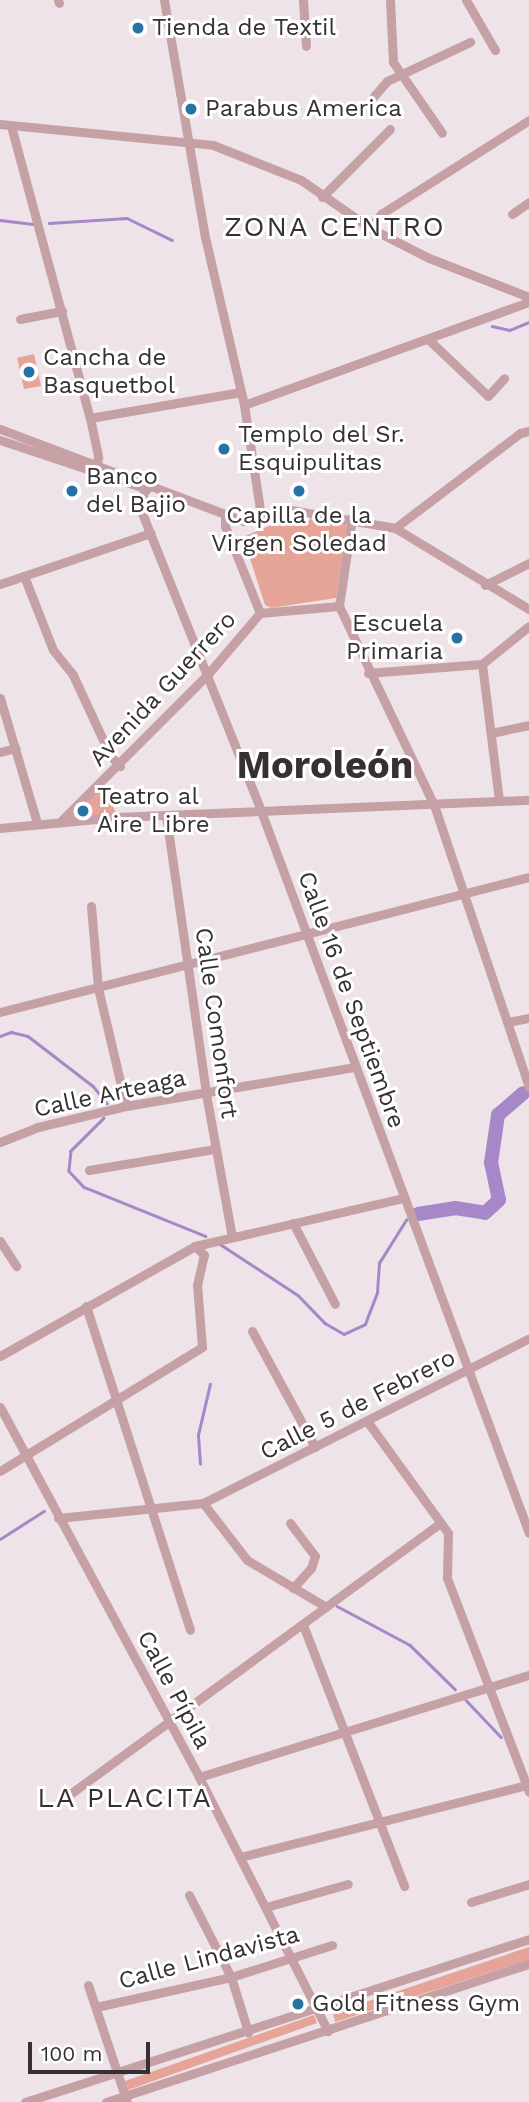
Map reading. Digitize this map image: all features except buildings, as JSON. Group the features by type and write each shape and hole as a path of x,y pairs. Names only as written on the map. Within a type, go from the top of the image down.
{"street":[{"path":"164,0 188,141 244,405 261,516"},
{"path":"303,0 306,46"},
{"path":"390,0 393,62 398,74 442,133"},
{"path":"466,0 495,50"},
{"path":"374,96 398,74 470,42"},
{"path":"370,228 381,214 529,120"},
{"path":"0,124 188,141 261,161 301,180 370,228 429,258 529,299"},
{"path":"11,126 90,418 98,464 95,475"},
{"path":"322,197 390,130"},
{"path":"512,214 529,202"},
{"path":"244,405 429,340 529,299"},
{"path":"20,319 62,311"},
{"path":"429,340 488,396 504,378"},
{"path":"90,418 241,392"},
{"path":"0,429 98,464 145,486"},
{"path":"395,528 520,433 529,431"},
{"path":"0,440 95,475 155,489 244,521 292,510 352,518 395,528 485,585 529,609"},
{"name":"Calle 16 de Septiembre","path":"145,486 140,509 261,811 529,1533"},
{"path":"225,515 225,526 260,613 339,606"},
{"path":"352,518 339,606 368,673 434,805 529,1087"},
{"path":"0,584 150,533"},
{"path":"485,585 529,563"},
{"path":"24,576 48,640 74,675 110,755 120,766"},
{"name":"Avenida Guerrero","path":"62,820 120,766 207,675 260,613"},
{"path":"368,673 482,664 529,626"},
{"path":"482,664 499,801"},
{"path":"0,698 37,822"},
{"path":"491,733 529,724"},
{"path":"0,752 16,748"},
{"path":"0,828 62,820 529,800"},
{"name":"Calle Comonfort","path":"166,815 206,1094 232,1237"},
{"path":"0,1012 529,877"},
{"path":"91,906 98,988 126,1106"},
{"path":"508,1023 529,1018"},
{"name":"Calle Arteaga","path":"0,1142 38,1127 126,1106 354,1067"},
{"path":"89,1170 215,1149"},
{"path":"0,1356 198,1245 403,1198"},
{"path":"293,1223 335,1304"},
{"path":"0,1241 16,1266"},
{"path":"0,1471 202,1347 197,1285 204,1255 198,1245"},
{"path":"86,1306 190,1630"},
{"path":"252,1331 315,1447"},
{"name":"Calle 5 de Febrero","path":"58,1518 203,1503 529,1338"},
{"name":"Calle Pípila","path":"0,1407 170,1721 320,2010 328,2031"},
{"path":"240,1857 528,1788 445,1572 450,1540 441,1523 367,1421"},
{"path":"203,1503 247,1560 326,1607"},
{"path":"290,1523 315,1556 311,1568 293,1588"},
{"path":"66,1797 441,1523"},
{"path":"303,1625 404,1886"},
{"path":"199,1777 529,1675"},
{"path":"266,1907 348,1884"},
{"path":"471,1902 529,1884"},
{"path":"189,1895 231,1977 248,2032"},
{"path":"25,2102 320,2010 529,1939"},
{"name":"Calle Lindavista","path":"96,2007 231,1977 332,1945"},
{"path":"106,2102 126,2099 529,1964"},
{"path":"89,1985 126,2099"}],"shaded area":[{"name":"Cancha de Basquetbol","path":"34,354 41,386 24,389 17,358"},
{"path":"285,519 341,520 347,526 336,598 271,608 265,605 243,537"},
{"path":"102,783 118,817 62,820"},
{"path":"529,1947 529,1960 335,2022 333,2013"},
{"path":"314,2015 317,2023 128,2090 125,2081"}],"waterway":[{"path":"49,223 127,218 172,240"},
{"path":"0,220 33,224"},
{"path":"492,326 510,330 529,322"},
{"path":"0,1036 11,1032 28,1036 93,1086 107,1103"},
{"path":"418,1214 455,1208 485,1213 499,1200 491,1163 498,1115 523,1093"},
{"path":"104,1118 71,1151 69,1171 84,1187 206,1236"},
{"path":"220,1244 298,1295 325,1323 344,1334 365,1324 377,1292 379,1263 406,1220"},
{"path":"200,1464 198,1435 210,1384"},
{"path":"0,1539 44,1511"},
{"path":"337,1606 410,1645 455,1689"},
{"path":"466,1700 501,1737"}],"place":[{"name":"Tienda de Textil","path":"138,28"},
{"name":"Parabus America","path":"191,109"},
{"name":"Cancha de Basquetbol","path":"29,372"},
{"name":"Templo del Sr. Esquipulitas","path":"224,449"},
{"name":"Banco del Bajio","path":"72,491"},
{"name":"Capilla de la Virgen Soledad","path":"299,491"},
{"name":"Escuela Primaria","path":"457,638"},
{"name":"Teatro al Aire Libre","path":"83,811"},
{"name":"Gold Fitness Gym","path":"298,2004"}],"district":[{"name":"ZONA CENTRO","path":"335,227"},
{"name":"Moroleón","path":"325,766"},
{"name":"LA PLACITA","path":"125,1798"}]}
